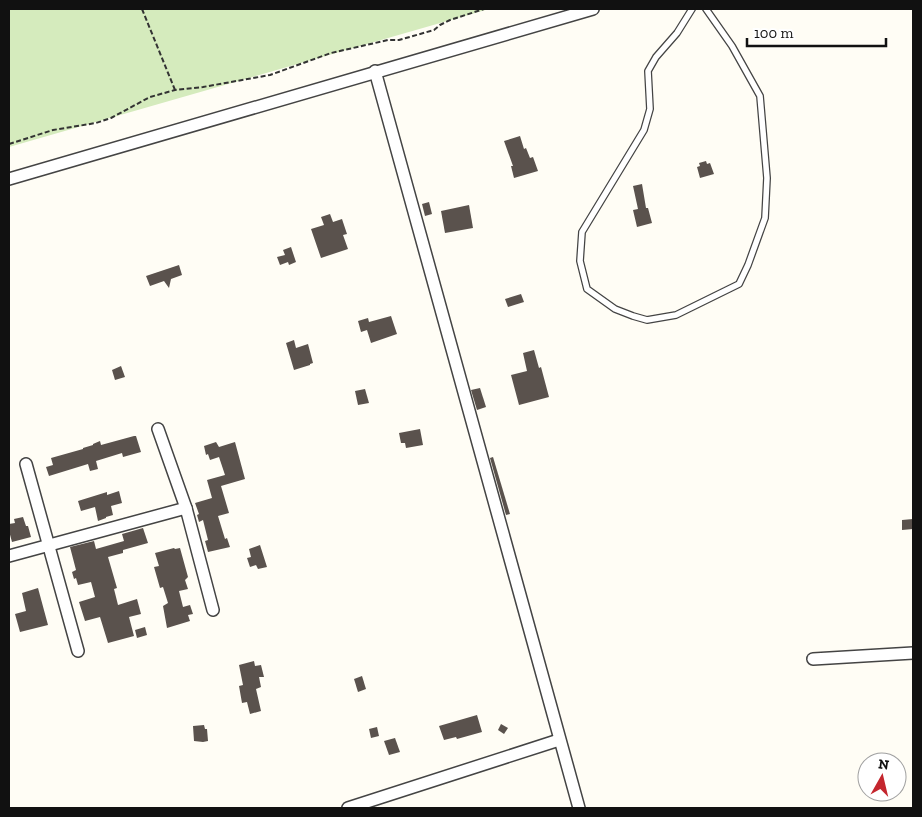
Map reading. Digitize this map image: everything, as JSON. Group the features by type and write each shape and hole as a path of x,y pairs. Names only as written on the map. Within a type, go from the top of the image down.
{"street":[{"path":"9,179 593,9"},
{"path":"375,72 578,808"},
{"path":"158,429 186,508 213,610"},
{"path":"26,464 78,651"},
{"path":"9,556 186,508"},
{"path":"813,660 913,653"},
{"path":"348,808 559,740"}],"lane":[{"path":"692,9 677,33 656,57 648,71 650,109 644,130 582,232 580,261 587,289 615,309 647,320 676,315 738,284 748,265 766,218 768,178 760,96 732,46 706,9"}],"path":[{"path":"142,9 175,90"},
{"path":"9,144 53,130 96,123 111,118 150,97 175,90 270,75 331,53 388,40 399,40 434,30 445,22 484,9"}],"green space":[{"path":"9,9 489,9 9,147"}],"building":[{"path":"520,136 524,149 526,148 530,158 533,157 538,171 514,178 511,166 513,166 504,141"},
{"path":"706,161 707,164 710,163 714,174 700,178 697,167 700,166 699,163"},
{"path":"642,184 646,208 648,208 652,223 637,227 633,210 638,209 633,186"},
{"path":"429,202 432,214 425,216 422,204"},
{"path":"469,205 473,228 445,233 441,211"},
{"path":"330,214 333,222 342,219 347,234 343,235 348,249 321,258 311,229 324,225 321,217"},
{"path":"291,247 296,262 289,265 288,262 280,265 277,257 285,255 283,250"},
{"path":"179,265 182,275 171,279 169,288 164,281 150,286 146,276"},
{"path":"521,294 524,302 508,307 505,299"},
{"path":"391,316 397,334 371,343 367,330 361,332 358,321 368,318 369,322"},
{"path":"294,340 296,348 308,344 313,363 294,370 286,343"},
{"path":"534,350 549,397 519,405 511,375 527,371 523,353"},
{"path":"121,366 125,377 115,380 112,370"},
{"path":"480,388 486,407 477,410 471,390"},
{"path":"365,389 369,403 358,405 355,391"},
{"path":"420,429 423,445 406,448 405,443 401,443 399,433"},
{"path":"136,436 141,452 123,457 122,453 96,461 98,469 90,471 88,464 49,476 46,467 53,465 51,458 83,449 100,441 101,445"},
{"path":"216,442 219,447 235,442 245,479 221,486 229,513 218,516 225,539 227,538 230,547 208,552 205,541 208,540 203,520 199,522 197,515 199,514 195,503 212,498 207,480 225,475 219,457 210,460 208,454 206,455 204,446"},
{"path":"493,457 510,514 506,515 490,458"},
{"path":"119,491 122,503 111,506 113,515 98,521 95,507 81,511 78,501 107,492 107,495"},
{"path":"23,517 31,537 12,542 9,524 15,523 14,519"},
{"path":"913,519 913,529 902,530 902,520"},
{"path":"143,528 148,543 123,550 123,553 108,557 117,588 114,589 118,605 137,599 141,614 129,617 134,636 108,643 100,617 85,621 79,602 95,597 91,582 78,585 76,578 74,579 72,572 76,570 70,547 94,541 96,549 124,541 122,534"},
{"path":"260,545 267,567 258,569 256,565 250,567 247,558 251,557 249,549"},
{"path":"180,548 188,577 185,580 188,589 179,591 183,607 190,605 193,614 188,615 190,621 167,628 163,606 168,603 163,587 160,588 154,567 159,566 155,553"},
{"path":"38,588 48,625 20,632 15,614 26,611 22,593"},
{"path":"145,627 147,635 137,638 135,630"},
{"path":"254,661 255,666 261,665 264,677 259,677 261,687 256,689 261,711 250,714 247,702 242,703 239,686 243,685 239,665"},
{"path":"362,676 366,689 358,692 354,679"},
{"path":"477,715 482,732 457,739 456,737 444,740 439,726"},
{"path":"501,724 508,728 504,734 498,730"},
{"path":"204,725 205,729 207,729 208,741 194,741 193,726"},
{"path":"377,727 379,736 371,738 369,729"},
{"path":"395,738 400,752 389,755 384,741"}]}
